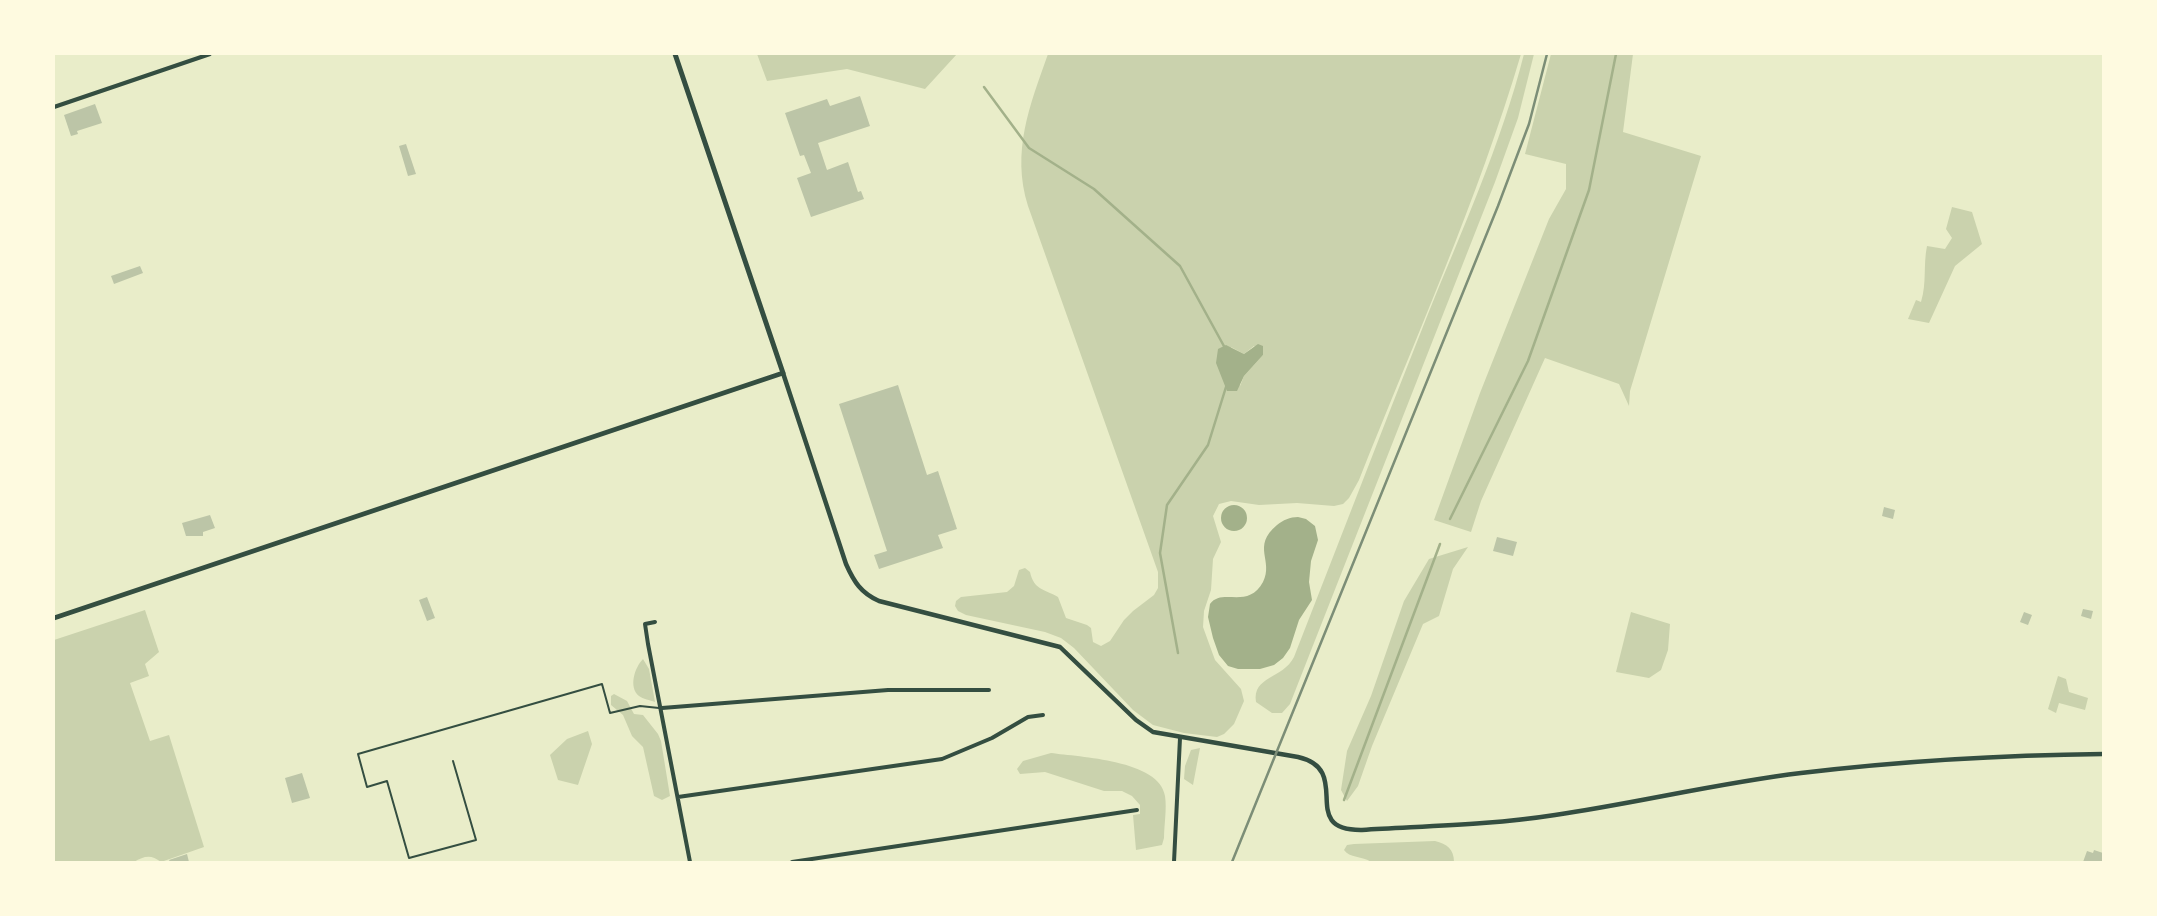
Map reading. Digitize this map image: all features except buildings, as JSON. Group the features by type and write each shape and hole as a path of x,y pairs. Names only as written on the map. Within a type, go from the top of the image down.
{"main road":[{"path":"54,618 783,374 675,54"}],"street":[{"path":"54,107 210,54"},
{"path":"783,374 846,564 861,590 879,602 1060,647 1142,725 1152,732 1298,757 1315,763 1323,772 1331,818 1339,827 1350,830 1480,823 1555,815 1680,791 1800,773 1934,760 2025,755 2103,754"},
{"path":"655,622 645,624 690,862"},
{"path":"662,708 888,690 989,690"},
{"path":"678,796 942,759 992,738 1028,717 1043,715"},
{"path":"1174,862 1180,738"},
{"path":"792,862 1137,810"}],"lane":[{"path":"453,761 476,840 431,854 409,858 387,781 367,787 358,754 602,684 610,713 640,706 662,708"}],"shaded area":[{"path":"757,54 957,54 925,89 847,69 767,81"},
{"path":"1048,54 1521,54 1466,215 1359,480 1349,498 1343,504 1334,506 1297,503 1259,505 1231,501 1219,504 1213,516 1221,542 1213,559 1211,590 1204,611 1203,627 1215,660 1241,689 1244,701 1234,724 1224,734 1217,737 1184,733 1153,725 1133,710 1074,648 1061,638 1045,632 966,615 958,611 955,606 956,601 961,597 1007,592 1014,586 1019,570 1025,568 1030,572 1037,586 1058,597 1066,618 1091,628 1093,642 1101,646 1110,641 1124,620 1154,595 1158,588 1158,572 1028,206 1023,186 1021,166 1025,128","holes":["1254,346 1263,355 1244,376 1240,386 1231,347 1244,354"]},
{"path":"1524,54 1534,54 1518,118 1495,182 1290,704 1282,713 1272,713 1256,702 1256,694 1263,682 1283,670 1294,657 1409,361 1480,188 1504,122"},
{"path":"1551,54 1633,54 1623,132 1701,156 1630,391 1629,406 1619,384 1545,358 1481,501 1471,532 1434,520 1480,393 1549,219 1566,189 1566,164 1525,154"},
{"path":"1952,207 1972,212 1982,244 1955,266 1929,323 1908,319 1916,300 1921,302 1927,246 1945,249 1952,238 1946,229"},
{"path":"1258,344 1263,346 1263,355 1244,376 1237,391 1227,391 1216,363 1218,349 1226,345 1244,354"},
{"path":"1234,505 1243,509 1247,518 1243,527 1234,531 1225,527 1221,518 1225,509"},
{"path":"1298,517 1306,519 1315,526 1318,540 1311,561 1309,582 1312,600 1299,620 1290,648 1283,658 1274,665 1260,669 1238,669 1228,666 1219,655 1213,638 1208,617 1210,604 1215,599 1221,597 1243,597 1257,590 1266,574 1265,540 1277,525 1289,518"},
{"path":"1468,547 1453,569 1439,616 1423,624 1372,746 1358,786 1347,801 1341,790 1347,751 1371,696 1404,601 1429,559"},
{"path":"145,610 159,652 145,664 149,676 130,683 150,741 169,735 204,847 161,862 148,857 134,862 54,862 54,640"},
{"path":"1631,612 1670,624 1668,650 1661,670 1649,678 1616,672"},
{"path":"643,659 649,669 655,702 639,696 634,688 635,672"},
{"path":"2058,676 2066,679 2069,692 2088,698 2085,710 2059,703 2056,713 2048,709"},
{"path":"614,694 627,701 634,714 643,715 658,734 661,741 670,796 662,800 654,796 643,747 632,736 623,715 611,705 611,696"},
{"path":"588,731 592,744 578,785 558,780 550,755 567,739"},
{"path":"1200,748 1193,785 1184,779 1185,766 1191,750"},
{"path":"1051,753 1117,763 1149,775 1160,784 1165,796 1166,812 1162,845 1136,850 1133,815 1140,814 1140,805 1132,796 1122,791 1104,791 1045,772 1020,774 1017,769 1023,761"},
{"path":"1435,841 1451,850 1454,862 1371,862 1346,853 1344,850 1347,845 1354,844"}],"waterway":[{"path":"1450,519 1528,361 1589,190 1616,54"},
{"path":"984,87 1029,148 1094,189 1180,266 1225,348"},
{"path":"1178,653 1160,553 1167,505 1208,445 1226,387"},
{"path":"1344,800 1440,544"}],"railway":[{"path":"1232,862 1498,206 1529,124 1547,54"}]}
